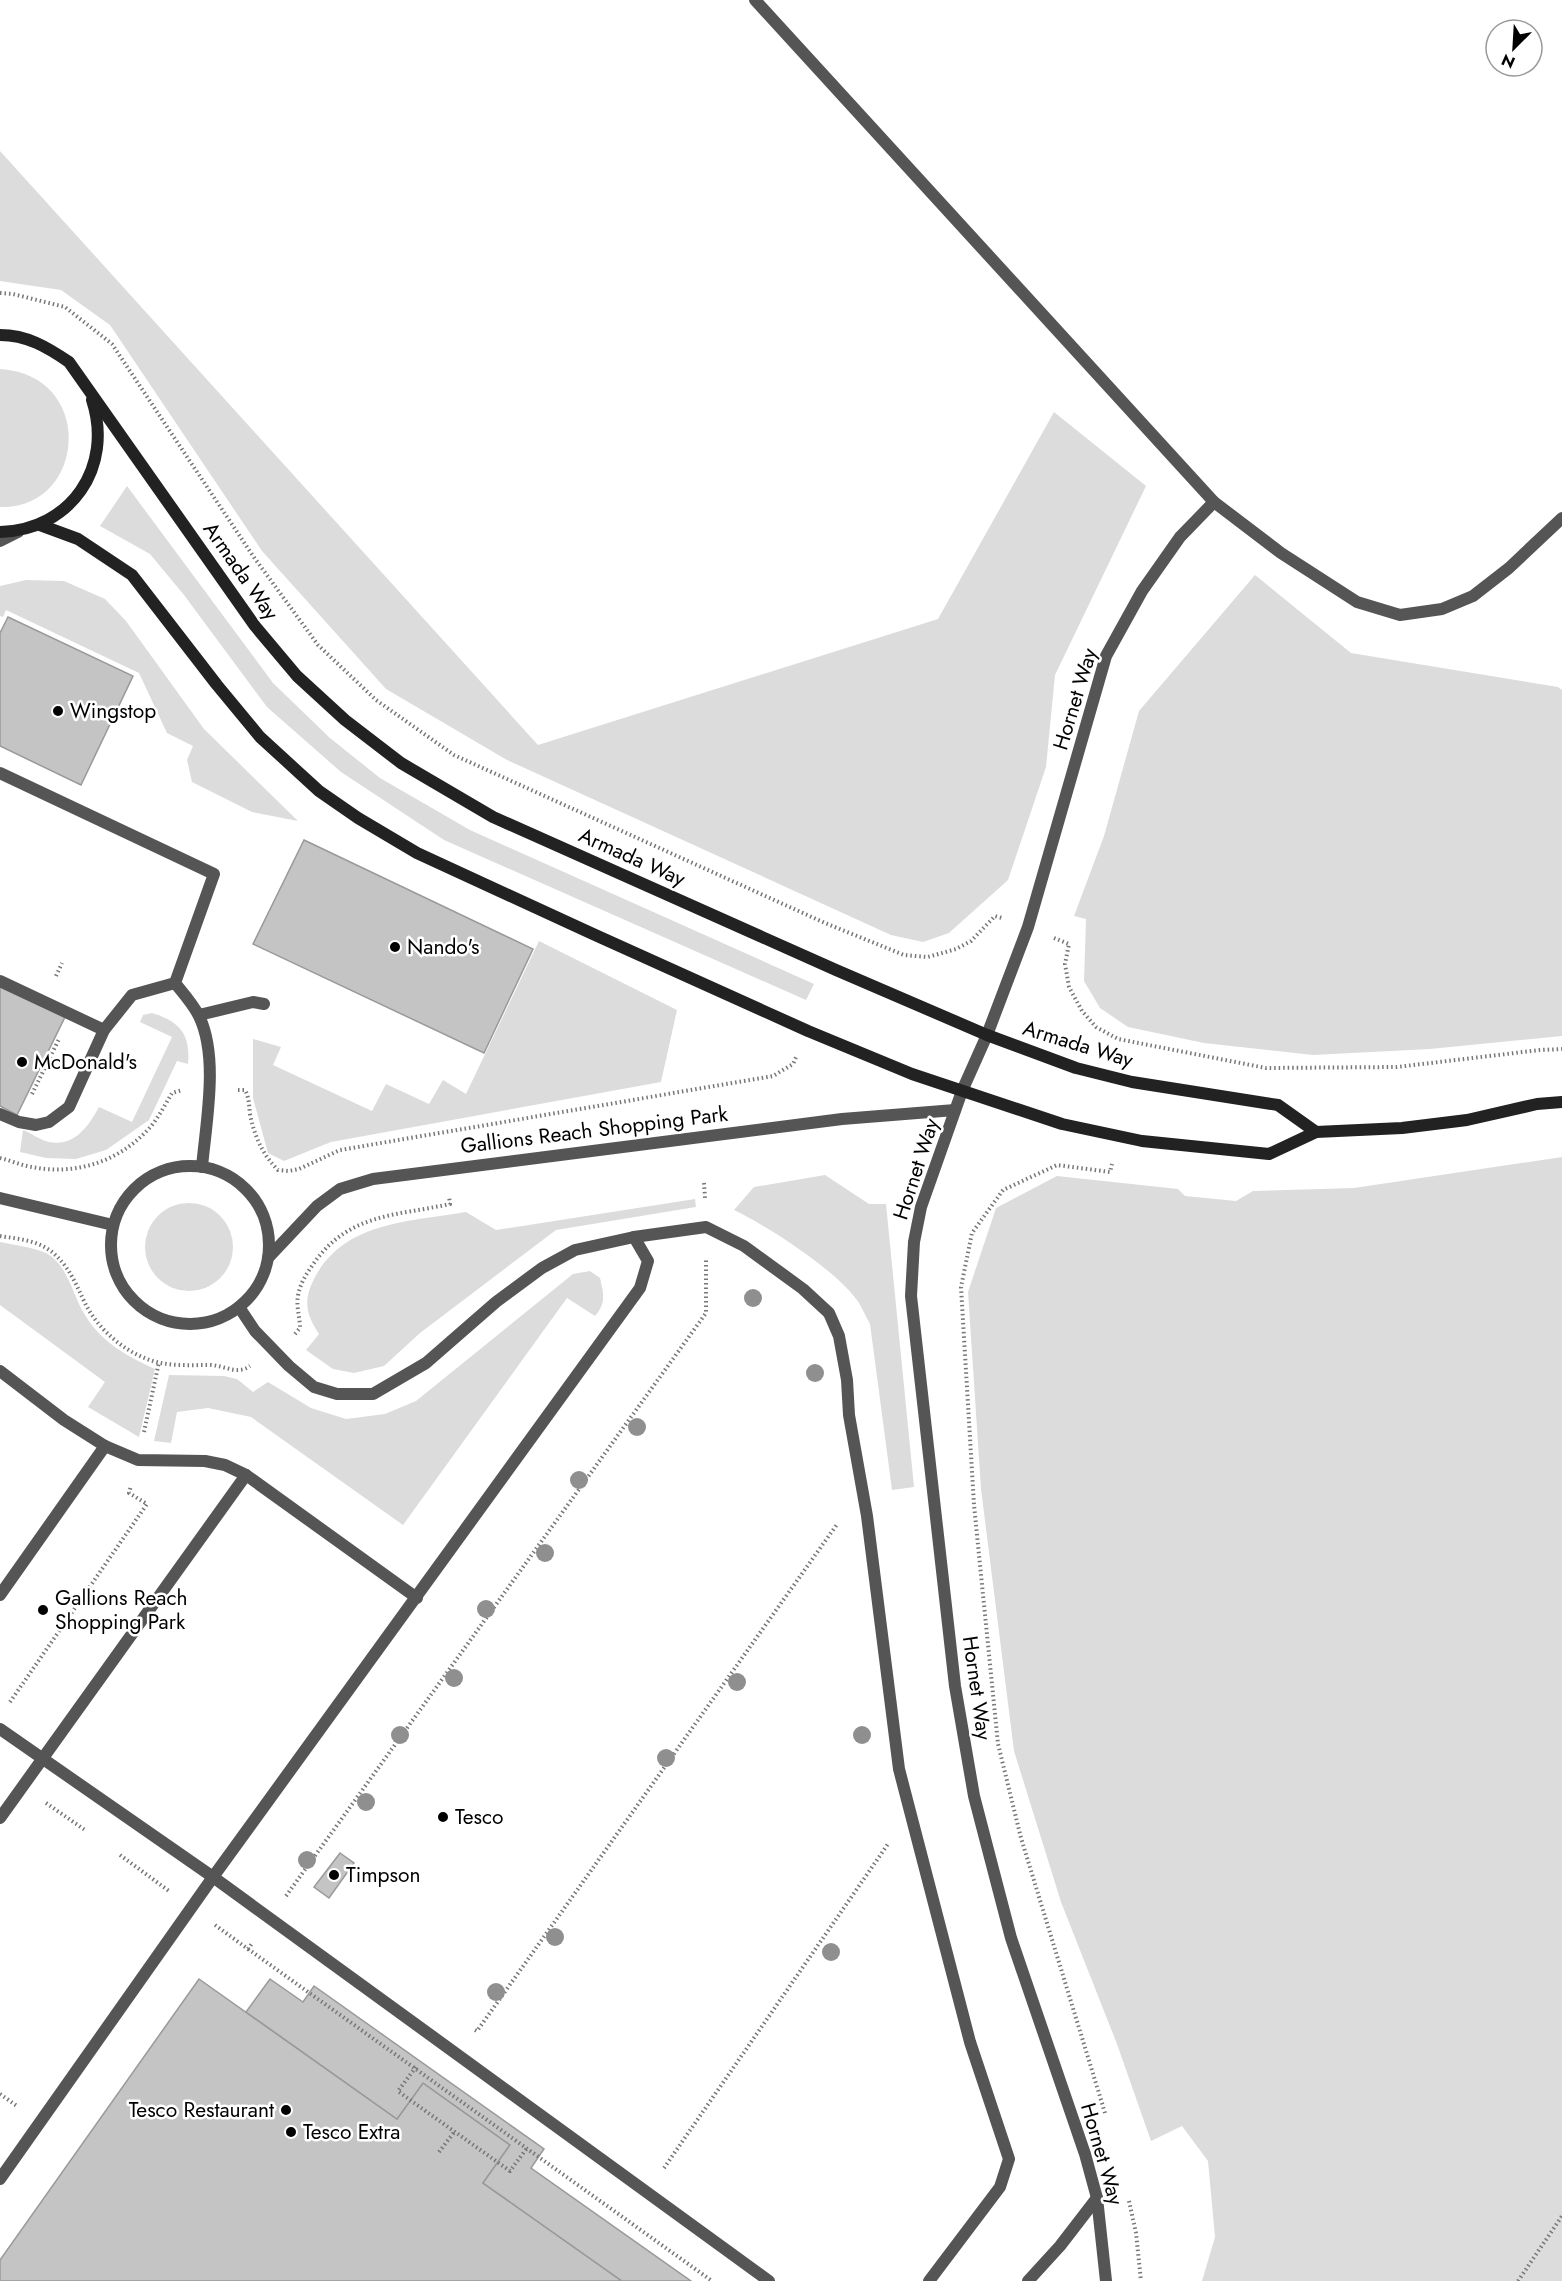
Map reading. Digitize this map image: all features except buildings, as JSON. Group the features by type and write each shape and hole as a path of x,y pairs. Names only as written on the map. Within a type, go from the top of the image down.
{"street":[{"path":"755,0 1214,502 1281,553 1357,602 1400,615 1442,609 1473,596 1509,568 1562,518"},
{"name":"Armada Way","path":"0,335 14,335 43,344 69,362 262,634 305,683 345,720 401,763 493,817 846,975 987,1035 1076,1068 1132,1082 1278,1105 1316,1132"},
{"name":"Armada Way","path":"0,532 18,532 40,525 68,507 88,481 98,450 98,417 88,386"},
{"name":"Hornet Way","path":"1106,2281 1097,2198 1085,2154 1011,1938 974,1796 955,1686 911,1296 914,1242 921,1207 955,1110 987,1035 1035,904 1106,656 1142,591 1180,537 1214,502"},
{"path":"40,525 78,539 132,575 260,737 319,791 358,818 417,853 808,1031 912,1074 1062,1124 1142,1141 1269,1154 1316,1132 1402,1128 1456,1122 1536,1104 1562,1102"},
{"path":"0,540 18,532"},
{"path":"0,773 214,874 175,983"},
{"path":"0,981 104,1030"},
{"path":"175,983 199,1016 208,1040 209,1061 202,1167"},
{"path":"0,1114 19,1122 36,1125 49,1122 69,1107 104,1030 132,995 175,983"},
{"path":"199,1016 253,1002 264,1004"},
{"name":"Gallions Reach Shopping Park","path":"268,1258 317,1206 340,1189 373,1179 842,1119 955,1110"},
{"name":"Gallions Reach Shopping Park","path":"178,1167 202,1167 226,1174 246,1189 260,1209 268,1233 268,1258 253,1293 239,1307 218,1319 194,1324 169,1321 147,1311 128,1295 116,1274 111,1250 113,1225 122,1204 137,1186 156,1173 178,1167"},
{"path":"0,1198 113,1225"},
{"path":"239,1307 255,1331 289,1366 314,1387 338,1394 373,1394 426,1363 496,1302 542,1268 575,1250 634,1237 706,1227 744,1246 803,1289 829,1313 839,1336 847,1380 849,1414 867,1516 899,1769 970,2042 1009,2159 1000,2187 929,2281"},
{"path":"0,2178 213,1877 640,1288 648,1262 634,1237"},
{"path":"0,1371 64,1420 105,1446 138,1460 205,1461 225,1465 246,1475 417,1598"},
{"path":"0,1595 105,1446"},
{"path":"0,1818 246,1475"},
{"path":"0,1729 213,1877 769,2281"},
{"path":"1028,2281 1060,2246 1097,2198"}],"path":[{"path":"0,294 13,294 65,307 112,344 253,556 318,645 376,700 454,755 822,922 904,955 928,957 956,949 971,941 995,916 1007,920"},
{"name":"Armada Way","path":"1054,938 1069,944 1065,964 1069,987 1082,1011 1096,1027 1118,1039 1266,1068 1398,1067 1562,1049"},
{"path":"56,976 62,963"},
{"path":"32,1095 61,1035"},
{"path":"235,1090 245,1090 248,1095 254,1131 262,1151 278,1170 289,1171 340,1150 772,1076 793,1064 798,1053"},
{"path":"0,1158 26,1166 52,1170 80,1169 101,1163 139,1139 154,1123 172,1093 182,1090"},
{"path":"1106,2118 1021,1838 998,1744 974,1505 961,1287 972,1233 1003,1190 1057,1165 1110,1172"},
{"path":"283,1901 705,1313 704,1183"},
{"path":"294,1335 300,1328 298,1296 303,1278 337,1237 360,1223 450,1204"},
{"path":"0,1236 33,1241 51,1251 69,1269 100,1327 119,1343 159,1362 216,1366 238,1371 243,1371 251,1365"},
{"path":"142,1438 159,1362"},
{"path":"9,1704 147,1504 129,1492 133,1480"},
{"path":"468,2026 477,2031 842,1517"},
{"path":"42,1800 85,1830"},
{"path":"660,2174 911,1811"},
{"path":"120,1855 169,1892"},
{"path":"214,1924 712,2281"},
{"path":"248,1949 255,1939"},
{"path":"415,2068 398,2091 510,2171 527,2148"},
{"path":"439,2152 455,2131"},
{"path":"1127,2192 1136,2234 1141,2281"},
{"path":"1518,2281 1562,2216"}],"shaded area":[{"path":"0,151 538,745 938,619 1054,412 1146,486 1055,675 1046,767 1008,880 949,933 923,942 891,935 507,760 386,689 262,551 110,325 61,290 0,281"},
{"path":"0,369 31,377 53,394 65,416 69,441 63,466 50,488 29,502 0,507"},
{"path":"127,486 273,683 330,738 380,778 470,830 814,984 806,1000 444,840 341,772 267,707 184,595 150,554 100,526"},
{"path":"1255,575 1351,653 1558,687 1562,690 1562,1036 1430,1049 1313,1055 1204,1043 1128,1027 1100,1008 1084,981 1086,919 1074,916 1104,836 1139,711"},
{"path":"26,580 64,581 105,599 126,621 204,729 298,821 252,812 192,782 187,760 193,746 167,733 139,673 6,610 3,617 0,616 0,586"},
{"path":"539,941 677,1010 661,1082 331,1142 284,1161 268,1153 253,1098 253,1039 281,1047 273,1065 372,1111 386,1084 429,1104 443,1080 466,1094"},
{"path":"152,1013 169,1020 181,1030 187,1044 188,1064 177,1061 149,1120 106,1150 76,1159 46,1158 20,1152 23,1130 49,1142 66,1141 85,1128 99,1107 132,1122 172,1037 140,1022 143,1015"},
{"path":"1562,1157 1562,2281 1202,2281 1215,2237 1208,2161 1182,2126 1151,2141 1117,2044 1061,1902 1014,1751 981,1489 968,1292 996,1208 1057,1176 1178,1189 1185,1196 1236,1201 1253,1191 1354,1188"},
{"path":"825,1175 869,1204 886,1204 914,1487 892,1490 870,1324 859,1303 836,1277 802,1251 734,1210 754,1187"},
{"path":"695,1199 696,1207 556,1230 420,1333 384,1366 354,1373 333,1369 306,1350 319,1334 307,1307 308,1294 314,1279 327,1260 342,1245 360,1235 401,1222 466,1212 496,1230"},
{"path":"189,1203 206,1206 220,1216 230,1230 233,1247 230,1264 220,1278 206,1288 189,1291 172,1288 158,1278 148,1264 145,1247 148,1230 158,1216 172,1206"},
{"path":"0,1242 35,1249 54,1259 65,1273 91,1325 125,1354 155,1369 139,1437 88,1407 105,1382 0,1305"},
{"path":"590,1271 600,1278 603,1298 599,1311 595,1316 567,1298 403,1525 251,1417 208,1408 177,1412 171,1443 154,1441 169,1375 224,1376 237,1379 253,1392 268,1382 311,1408 346,1419 385,1414 416,1401 573,1274"}],"place":[{"name":"Wingstop","path":"58,711"},
{"name":"Nando's","path":"395,947"},
{"name":"McDonald's","path":"22,1062"},
{"name":"Gallions Reach Shopping Park","path":"43,1610"},
{"name":"Tesco","path":"443,1817"},
{"name":"Timpson","path":"334,1875"},
{"name":"Tesco Restaurant","path":"286,2110"},
{"name":"Tesco Extra","path":"291,2132"}]}
